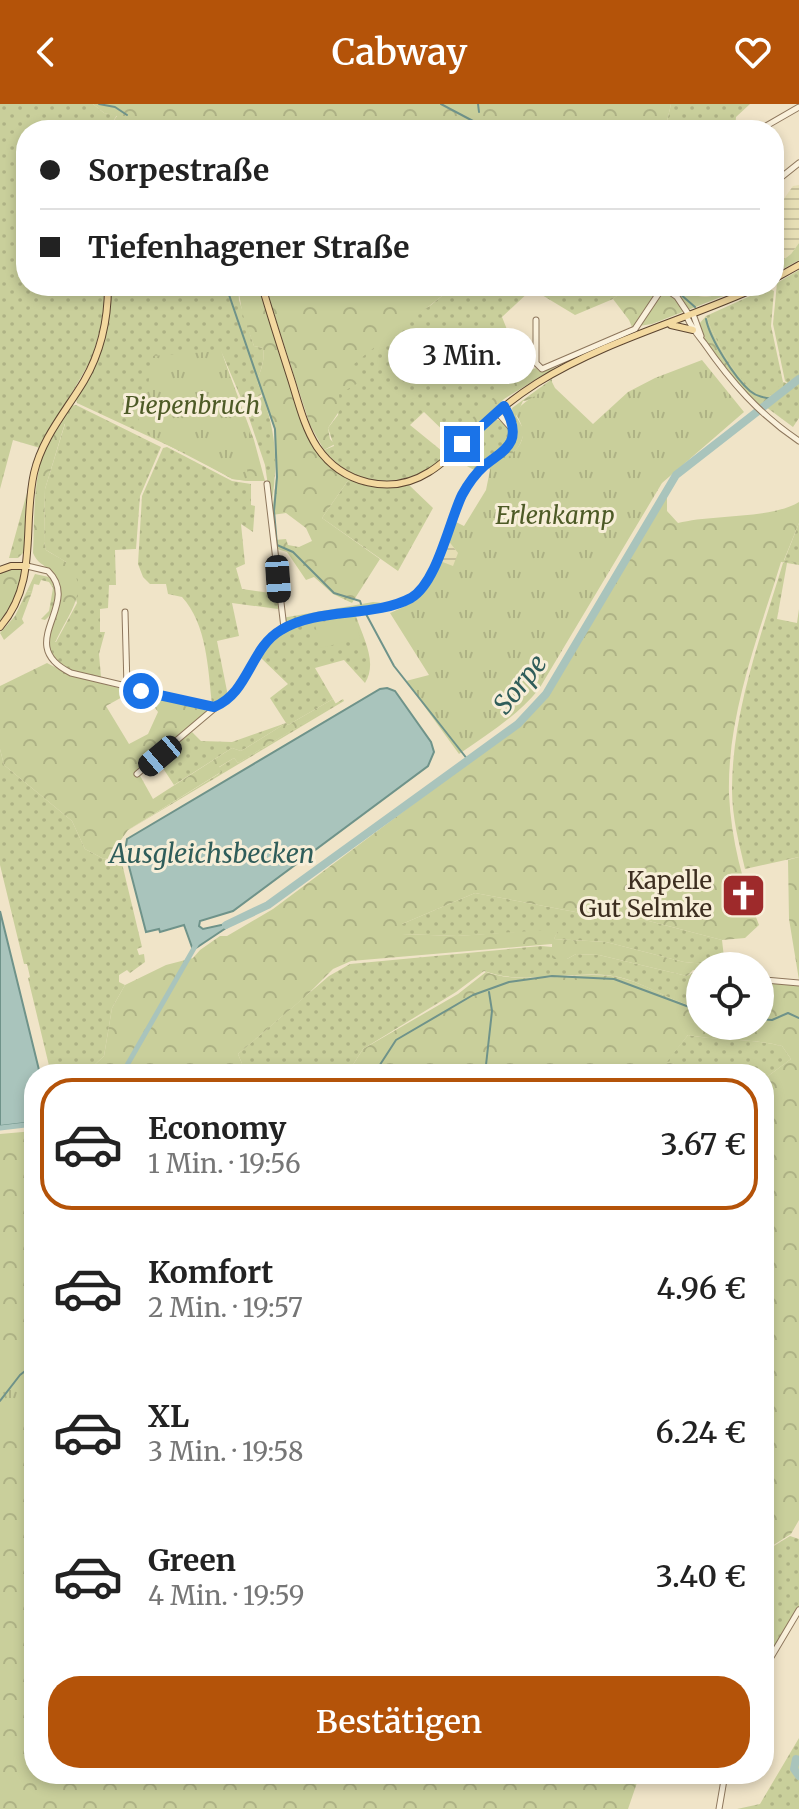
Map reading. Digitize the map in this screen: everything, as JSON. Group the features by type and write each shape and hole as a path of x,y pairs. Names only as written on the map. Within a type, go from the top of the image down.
{"main road":[{"path":"0,627 20,595 27,566 35,473 48,438 95,360 105,326 107,296"},
{"path":"265,296 301,409 321,453 336,468 361,481 379,485 407,482 425,475 504,406 537,383 571,365 736,296"},
{"path":"667,324 693,330"},
{"path":"0,570 27,566"}],"street":[{"path":"776,120 799,107"},
{"path":"536,320 536,363 542,369 635,329 656,296"},
{"path":"676,296 690,315 702,340"},
{"path":"690,315 693,330 727,376 764,415 799,441"},
{"path":"137,774 236,690 273,635 284,628 314,619 401,602 415,595 431,573 466,489 477,473 509,444 512,429 504,406"},
{"path":"497,412 512,429"},
{"path":"267,484 284,628"},
{"path":"27,566 48,571 57,586 58,602 46,636 52,660 71,673 204,707 218,706"},
{"path":"125,612 127,687"},
{"path":"774,981 799,983"},
{"path":"774,1652 799,1610"},
{"path":"719,1809 723,1784"}],"shaded area":[{"path":"799,185 799,243 784,259 784,199 793,186"},
{"path":"447,539 459,554 459,570 439,563"}],"green space":[{"path":"0,104 93,104 104,113 117,115 114,120 16,120 16,296 104,296 104,315 92,358 40,448 13,440 0,489"},
{"path":"93,104 671,104 667,120 114,120 117,116 104,113"},
{"path":"671,104 750,104 736,120 667,120"},
{"path":"799,243 799,260 784,268 784,259"},
{"path":"799,270 799,376 789,384 785,381 773,324 776,296 784,296 784,279"},
{"path":"110,296 239,296 254,346 263,348 257,381 262,394 244,405 221,351 254,440 241,441 247,481 232,479 193,457 77,403 76,399 101,345"},
{"path":"240,296 263,296 304,423 327,463 349,479 322,518 380,559 352,603 333,594 314,577 306,580 287,552 277,549 275,540 286,539 288,545 299,547 312,541 306,528 286,513 272,515 276,478 274,428 257,381 263,348 254,346"},
{"path":"268,296 441,296 354,364 360,382 339,394 340,410 328,428 330,439 335,444 324,450 310,425"},
{"path":"442,296 524,296 502,317 524,372 453,440 424,412 410,425 445,456 429,468 414,476 382,481 351,472 324,450 334,446 328,428 338,415 339,394 353,364 396,328"},
{"path":"544,296 617,296 613,299 575,315"},
{"path":"617,296 723,296 652,324 632,327 613,299"},
{"path":"750,296 774,296 771,326 783,382 777,391 768,397 757,393 738,376 706,316"},
{"path":"706,316 730,365 749,386 770,396 783,382 789,384 761,408 733,380 710,348 699,324"},
{"name":"Piepenbruch","path":"221,351 252,440 242,440 249,481 233,479 135,428 146,402 152,356"},
{"name":"Erlenkamp","path":"702,360 744,412 662,483 539,689 511,717 459,754 406,681 429,675 390,613 422,594 440,561 453,566 458,553 447,539 454,521 464,526 486,490 490,470 519,446 523,432 515,413 524,403 552,382 593,424 628,392"},
{"path":"556,365 504,399 450,452 444,450 474,416 513,381 536,368 539,371"},
{"path":"799,378 799,418 793,427 766,407"},
{"path":"552,379 552,385 543,398 523,401 516,416 524,430 520,443 509,458 493,471 490,470 488,465 514,442 512,408"},
{"path":"263,396 275,451 271,507 265,465 246,409"},
{"path":"76,405 161,447 140,496 136,549 115,550 116,585 109,585 108,608 100,609 100,632 105,632 99,654 101,677 73,671 59,663 50,649 48,638 56,642 77,603 66,562 46,550 44,542 45,489 65,424 60,423 71,406"},
{"path":"495,419 506,424 510,430 510,437 498,453 476,471 452,458"},
{"path":"63,422 45,489 44,542 46,550 66,562 78,584 71,613 56,641 51,644 48,638 61,595 57,578 33,553 35,502 45,448"},
{"path":"240,440 254,440 265,481 247,481"},
{"path":"167,447 232,481 251,484 251,505 255,506 253,532 241,524 245,564 236,568 242,589 278,594 278,609 232,603 239,636 217,641 228,696 212,704 205,648 197,620 182,597 168,594 166,584 150,584 143,577 138,564 142,496 163,448"},
{"path":"33,471 26,550 18,558 9,558"},
{"path":"349,479 383,487 409,485 433,508 398,571 322,518"},
{"path":"667,488 667,511 678,523 758,514 799,502 799,523 784,560 799,565 781,562 746,676 733,735 730,811 743,878 759,925 745,938 722,940 645,920 586,914 475,893 402,924 402,934 457,936 559,929 554,939 606,942 686,962 686,976 599,955 576,954 567,959 552,959 552,944 351,961 333,969 238,1054 242,1064 95,1064 104,1056 112,1008 125,985 166,965 193,958 220,936 227,936 273,909 519,725 547,694"},
{"path":"799,523 799,563 784,561"},
{"path":"783,563 787,563 777,619 797,623 799,609 799,857 745,869 732,800 733,761 749,675"},
{"path":"13,568 21,569 23,574 13,601 0,622 0,573"},
{"path":"35,574 49,577 54,588 55,605 45,620 41,619 49,611 53,588 49,582 41,580 39,585 34,584 32,592 27,591"},
{"path":"27,591 32,592 22,619 24,623 4,640 0,633 15,616"},
{"path":"373,602 384,603 289,623 282,618"},
{"path":"351,614 356,616 370,658 365,683 344,660 315,668 333,699 288,725 270,698 288,684 260,657 268,646 288,630 300,625"},
{"path":"354,615 360,638 321,648 315,625"},
{"path":"47,663 72,676 123,689 126,695 106,706 129,744 148,734 158,712 149,699 140,703 143,695 205,708 206,714 138,772 153,799 232,748 241,751 333,699 336,704 238,763 234,758 219,767 221,772 128,830 118,844 120,855 104,859 85,849 72,821 4,765 0,749 0,686"},
{"path":"343,699 125,832 220,773 218,768 234,758 238,763"},
{"path":"286,723 241,751 232,748 174,785 157,759 192,732 201,741 232,742"},
{"path":"0,749 4,765 72,821 85,849 104,859 120,855 142,947 137,949 139,955 144,954 145,962 130,973 127,970 119,975 119,982 125,985 112,1008 104,1056 95,1064 49,1064 27,964 24,964 0,865"},
{"path":"799,857 799,980 789,919 788,860"},
{"path":"475,893 586,914 645,920 722,940 723,952 686,952 686,962 606,942 554,939 558,930 457,936 402,934 402,924"},
{"path":"541,946 552,947 552,959 567,959 576,954 599,955 686,976 686,1004 613,976 531,978 484,971 456,992 363,1049 353,1064 242,1064 238,1054 329,976 350,964"},
{"path":"486,972 516,978 611,976 686,1004 686,1038 667,1062 675,1064 353,1064 363,1049 458,994"},
{"path":"774,983 799,985 799,1520 791,1534 774,1545 774,1072 791,1059 782,1046 736,1040 774,1040"},
{"path":"686,1037 686,1040 736,1040 782,1046 791,1059 774,1072 774,1064 666,1062"},
{"path":"24,1132 24,1784 637,1784 628,1809 0,1809 0,1134"},
{"path":"24,1350 24,1405 0,1430 0,1375"},
{"path":"790,1536 799,1539 799,1607 774,1649 774,1546"},
{"path":"799,1738 799,1809 737,1809 760,1804"}],"water":[{"name":"Ausgleichsbecken","path":"380,689 395,691 431,742 434,752 428,766 233,911 200,921 199,926 203,929 235,922 193,950 184,925 160,932 159,929 146,932 125,851 127,839"},
{"path":"0,911 38,1064 24,1064 24,1123 0,1126"}],"waterway":[{"path":"99,104 115,107 127,115"},
{"path":"441,104 471,120"},
{"path":"478,104 479,112"},
{"path":"229,296 275,429 277,477 274,511 277,545 293,552 334,593 360,601 361,604"},
{"path":"682,296 695,307"},
{"path":"706,319 717,347 744,385 756,395 774,399"},
{"name":"Sorpe","path":"226,925 268,905 518,724 546,694 676,475 799,379"},
{"path":"366,614 394,666 468,760"},
{"path":"128,1064 197,943"},
{"path":"380,1064 396,1040 473,995 509,982 552,976 614,979 686,1006"},
{"path":"486,1064 492,1011 489,992"},
{"path":"774,1019 788,1013 799,1018"},
{"path":"0,1128 24,1125"},
{"path":"0,1401 24,1372"},
{"path":"799,1760 796,1759 794,1769 799,1776"}],"place":[{"name":"Kapelle Gut Selmke","path":"743,895"}],"route":[{"path":"141,691 214,707 226,701 236,690 262,648 284,628 401,602 415,595 431,573 466,489 477,473 511,440 512,424 504,406 462,444"}]}
